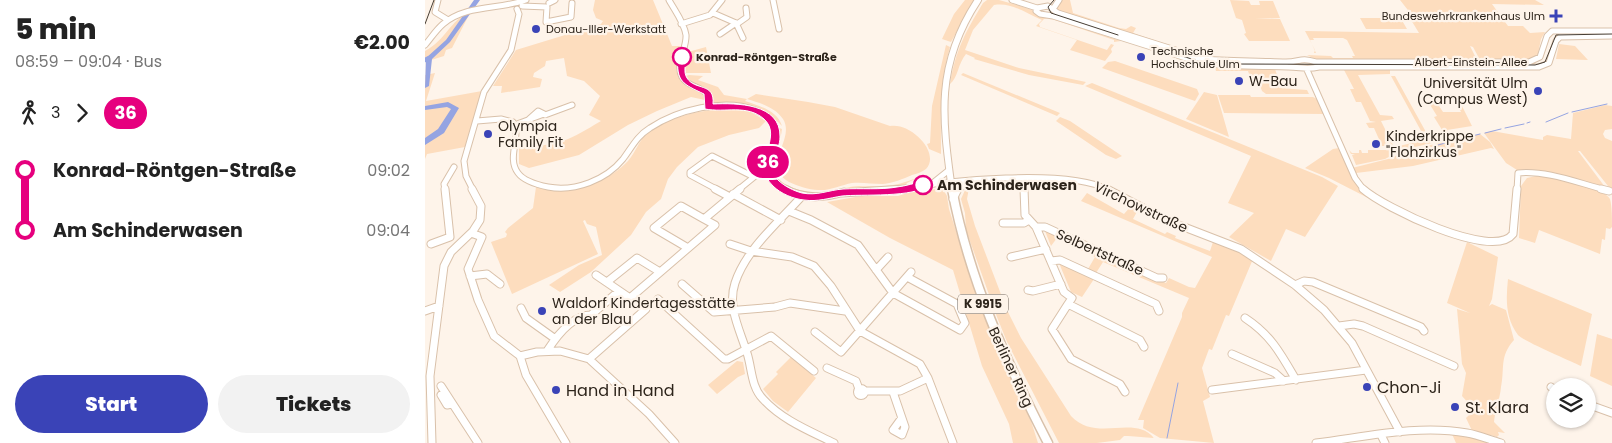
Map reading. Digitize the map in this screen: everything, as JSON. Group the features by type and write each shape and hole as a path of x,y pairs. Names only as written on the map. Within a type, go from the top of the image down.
{"main road":[{"name":"Berliner Ring","path":"978,1 958,34 947,68 943,104 950,182 961,235 985,309 1048,443"},
{"path":"1038,425 1041,443"}],"street":[{"path":"438,0 435,12 438,16 448,20"},
{"path":"549,3 555,0"},
{"path":"669,0 686,37 681,65 682,75 687,83 707,92 709,97 708,108"},
{"path":"681,24 713,13 722,0"},
{"path":"773,0 779,29"},
{"name":"Albert-Einstein-Allee","path":"1012,0 1053,9 1201,58 1228,61 1296,60 1303,58 1311,60 1525,62 1534,61 1539,58 1547,36 1551,32 1612,31"},
{"path":"1039,7 1051,0"},
{"path":"1047,15 1052,13 1059,0"},
{"path":"426,45 448,20 466,11 478,8 509,6 510,10 522,4 547,8 546,22 571,17 572,3"},
{"path":"432,443 428,385 447,258 471,233 480,220 481,206 466,176 464,161 486,88 511,50 522,4"},
{"name":"Albert-Einstein-Allee","path":"1039,7 1038,13 1195,62 1223,66 1310,69 1529,68 1548,64 1557,40 1561,37 1612,36"},
{"path":"719,34 747,17 746,8"},
{"path":"713,13 736,24 743,38"},
{"path":"1296,60 1295,64 1300,68"},
{"path":"1311,60 1314,64 1310,69 1355,178 1369,195 1386,207 1469,239 1502,242 1513,234 1518,173 1524,172 1545,176 1609,191"},
{"path":"1525,62 1525,65 1529,68"},
{"path":"477,121 506,119 517,124 571,105"},
{"path":"517,124 519,130 512,160 516,172 525,179 543,186 565,188 586,183 609,172 621,161 637,137 655,124 669,118 708,108 743,107 755,110 769,118 775,127 776,137 769,159 768,170 775,183 800,196 821,197 841,193 896,191 933,183 942,178 948,166"},
{"path":"704,219 732,196 754,177 711,156 689,174 732,196 781,220"},
{"path":"431,244 450,236 444,184 454,167"},
{"path":"1024,178 1025,215 1036,227 1064,292 1072,298 1052,329 1071,359 1120,384 1125,392"},
{"name":"Virchowstraße","path":"933,183 1024,178 1070,179 1105,188 1166,220 1241,249 1295,285 1339,326 1352,343 1400,432"},
{"path":"953,200 959,188 973,180"},
{"path":"800,196 781,220 751,251 741,268 734,284 733,310 736,327 746,349 755,387 762,399 792,422 834,443"},
{"path":"630,298 715,225 681,206 654,228 688,248"},
{"path":"790,209 858,245 893,293 959,330 965,323 957,304 909,274 893,293 860,331 841,352 815,332"},
{"path":"1003,223 1024,223 1029,220"},
{"name":"Selbertstraße","path":"1036,227 1045,227 1157,278 1163,278"},
{"path":"471,233 479,235 483,240 469,266 470,276 494,336 520,356 527,378 566,443"},
{"path":"730,244 751,251 791,257 814,266 831,286 845,311 860,331 917,362 927,378 953,443"},
{"path":"1011,257 1046,249"},
{"path":"876,270 889,257"},
{"path":"607,282 637,258 660,272"},
{"path":"1051,261 1060,260 1091,274 1156,304 1159,310"},
{"path":"470,276 479,273 488,274 500,284"},
{"path":"589,359 646,309 596,275"},
{"path":"1295,285 1304,281 1313,282 1421,327 1425,331"},
{"path":"682,284 714,312 775,307 790,303 845,311"},
{"path":"1028,290 1033,291 1061,284"},
{"path":"547,351 555,338 587,314 591,315 619,291"},
{"path":"658,299 725,359 771,336 814,371"},
{"path":"1068,304 1140,340 1144,347"},
{"path":"425,311 439,306"},
{"path":"521,308 527,318 555,338"},
{"path":"1245,318 1257,326 1277,346 1296,380"},
{"path":"1339,326 1353,324 1363,326 1454,366"},
{"path":"520,356 547,351 569,352 589,359 649,414 675,443"},
{"path":"1232,354 1275,373 1284,381"},
{"path":"827,368 856,381 862,390 900,391 927,378"},
{"path":"1212,390 1366,370"},
{"path":"443,389 441,395 447,405 452,404 478,443"},
{"path":"893,392 901,419"},
{"path":"1596,407 1612,413"},
{"path":"1316,443 1383,439 1400,432 1439,430 1473,434 1501,443"}],"shaded area":[{"path":"595,0 653,0 672,46 683,46 679,65 680,76 687,84 705,93 707,102 704,104 705,100 691,97 657,111 628,125 579,155 529,168 519,164 519,140 536,145 547,145 563,141 601,121 589,115 600,96 584,81 567,76 564,58 546,61 545,66 534,73 533,77 542,79 540,87 501,93 502,86 493,86 516,50 601,24 603,21 596,18 593,10"},
{"path":"965,0 974,0 951,42 942,39 954,14"},
{"path":"987,0 999,0 1017,5 1032,10 1038,16 1051,18 1121,41 1114,42 1114,40 1049,18 1044,19 1039,24 1040,27 1107,50 1111,44 1114,45 1111,49 1112,52 1105,61 1070,50 1077,40 1036,26 1042,20 1007,5 994,5 973,30 965,50 1019,68 1086,82 1083,85 1029,75 974,59 966,54 955,78 950,84 955,61 962,42 971,23 983,3"},
{"path":"1062,0 1070,0 1073,13 1119,28 1126,29 1131,26 1136,28 1133,33 1175,47 1056,10 1055,8"},
{"path":"1230,0 1249,1 1251,5 1260,5 1259,1 1273,1 1280,18 1255,19 1280,19 1290,41 1249,41 1244,34 1246,33 1242,20 1236,18"},
{"path":"1400,0 1535,0 1544,5 1492,4 1508,26 1523,26 1530,33 1545,32 1541,39 1538,54 1529,60 1480,60 1473,47 1470,46 1477,60 1315,59 1307,55 1331,56 1333,58 1353,58 1352,56 1355,56 1347,40 1343,38 1313,38 1314,40 1310,40 1312,44 1305,31 1419,33 1408,15 1411,14"},
{"path":"471,11 452,48 446,50 444,56 425,62 425,51 438,41 458,20"},
{"path":"1393,14 1400,17 1407,29 1366,29 1360,18 1395,18"},
{"path":"1559,44 1575,46 1588,60 1556,59"},
{"path":"946,45 950,47 942,87 941,154 929,149 927,144 930,143 932,106"},
{"path":"706,47 711,73 686,73 685,67 688,52"},
{"path":"1115,61 1197,89 1199,94 1195,101 1102,68 1108,62"},
{"path":"1215,67 1275,69 1277,75 1274,75 1279,88 1307,90 1309,94 1266,94 1262,91 1257,78 1250,77 1248,71 1216,71"},
{"path":"1390,69 1390,74 1358,75 1380,115 1392,116 1394,119 1381,121 1394,147 1426,140 1391,76 1395,76 1432,143 1402,150 1385,159 1356,165 1352,155 1355,154 1351,154 1349,150 1352,153 1359,153 1359,150 1361,150 1362,153 1368,153 1368,150 1387,150 1385,146 1382,146 1374,128 1369,128 1366,123 1376,122 1370,121 1361,102 1356,102 1350,89 1354,89 1344,70"},
{"path":"435,73 426,101 482,91 465,147 427,154 425,159 425,75"},
{"path":"963,73 1060,113 1057,116 961,75"},
{"path":"686,76 703,76 698,80 718,87 724,95 747,99 745,101 767,109 776,116 782,126 773,118 752,106 739,103 721,105 713,103 709,90 694,84"},
{"path":"1092,83 1322,177 1338,186 1305,237 1286,229 1271,261 1229,237 1254,213 1228,203 1251,156 1085,86"},
{"path":"1204,92 1217,95 1229,137 1186,119"},
{"path":"756,94 835,107 890,126 907,129 922,140 927,147 930,162 926,169 921,172 898,181 883,184 852,183 822,190 800,186 789,182 781,175 778,168 778,160 786,127 783,119 772,108 747,99"},
{"path":"1218,95 1313,97 1317,99 1324,114 1224,113"},
{"path":"1429,103 1437,103 1443,112 1461,112 1458,106 1461,104 1472,126 1447,130 1449,132 1444,133 1434,117 1437,116"},
{"path":"1605,105 1612,106 1612,129 1605,130 1603,134 1605,138 1612,141 1612,191 1580,151 1578,151 1605,187 1547,173 1517,170 1506,163 1484,133 1492,131 1543,140 1543,137 1547,135 1571,139 1573,113"},
{"path":"725,109 749,111 766,121 759,128 729,135 698,147 677,167 668,179 661,199 646,212 631,235 591,272 560,292 549,285 579,265 602,255 596,227 587,224 585,220 583,221 598,254 512,294 491,242 506,237 507,234 505,232 508,228 533,208 536,187 560,191 585,187 608,177 619,169 628,161 645,136 656,127 685,115"},
{"path":"1060,117 1070,121 1122,156 1116,159 1106,155 1056,121"},
{"path":"777,127 782,129 773,163 775,174 784,183 797,189 824,193 854,186 891,185 919,177 907,183 905,187 859,187 818,195 798,192 779,182 772,172 771,161 777,139"},
{"path":"1480,134 1490,142 1494,149 1491,148 1413,166 1356,173 1352,176 1359,188 1372,200 1305,168 1333,149 1339,148 1348,169 1392,158 1404,151"},
{"path":"1536,176 1598,190 1610,199 1612,227 1610,229 1606,228 1605,240 1602,239 1600,254 1539,230 1535,243 1519,238 1521,186 1527,178"},
{"path":"966,188 969,188 967,199 975,226 1007,310 1021,338 1071,416 1081,424 1092,427 1136,428 1146,431 1154,438 1124,436 1120,440 1097,443 1059,443 1007,342 997,317 966,230 965,213 961,199"},
{"path":"943,189 947,196 949,209 980,307 1031,421 1038,443 1013,443 1009,424 982,366 953,270 890,238 827,202 861,196 898,196 917,190"},
{"path":"1087,193 1124,214 1132,205 1139,208 1133,219 1165,234 1167,232 1176,236 1175,238 1210,251 1214,239 1253,259 1229,316 1226,315 1212,350 1209,349 1202,368 1210,397 1203,401 1214,443 1160,438 1143,428 1144,420 1138,420 1189,298 1103,262 1096,273 1088,269 1095,257 1057,238 1051,246 1045,231 1166,283 1169,278 1195,288 1212,257 1081,201"},
{"path":"1467,242 1498,257 1492,299 1489,306 1492,304 1506,310 1514,340 1504,357 1494,422 1505,433 1498,432 1499,435 1497,437 1491,435 1491,443 1456,443 1452,434 1475,437 1466,418 1471,413 1471,406 1462,396 1466,373 1462,364 1457,309 1470,313 1447,303"},
{"path":"1059,263 1094,279 1082,297 1071,292"},
{"path":"1508,279 1592,314 1581,366 1518,335 1509,315 1507,301"},
{"path":"1597,334 1612,339 1612,386 1590,376"},
{"path":"791,357 816,378 788,412 773,401 763,389"},
{"path":"737,361 743,362 745,374 738,377 717,394 708,385"}],"waterway":[{"path":"425,86 429,58 448,41 477,0"},
{"path":"425,60 429,58"},
{"path":"425,108 448,104 455,108 441,131 425,142"},
{"path":"1572,112 1607,104"},
{"path":"1546,122 1568,113"},
{"path":"1505,128 1524,124"},
{"path":"1485,133 1501,129"},
{"path":"1438,145 1480,134"},
{"path":"1167,438 1178,383"}],"tram line":[{"path":"1054,0 1048,7 1051,13 1118,35"},
{"path":"1163,50 1198,61 1226,64 1535,65 1545,62 1556,35 1612,34"}],"railway":[{"path":"425,24 434,0"}],"bus line":[{"name":"36","path":"682,57 681,72 683,78 687,83 707,92 709,97 708,108 731,106 749,108 765,115 772,122 775,127 776,137 769,159 768,170 775,183 789,192 814,198 841,193 896,191 923,185"}],"place":[{"name":"Bundeswehrkrankenhaus Ulm","path":"1556,16"},
{"name":"Donau-Iller-Werkstatt","path":"536,29"},
{"name":"Konrad-Röntgen-Straße","path":"682,57"},
{"name":"Technische Hochschule Ulm","path":"1141,57"},
{"name":"W-Bau","path":"1239,81"},
{"name":"Universität Ulm (Campus West)","path":"1538,91"},
{"name":"Olympia Family Fit","path":"488,134"},
{"name":"Kinderkrippe \"Flohzirkus\"","path":"1376,144"},
{"name":"Am Schinderwasen","path":"923,185"},
{"name":"Waldorf Kindertagesstätte an der Blau","path":"542,311"},
{"name":"Chon-Ji","path":"1367,387"},
{"name":"Hand in Hand","path":"556,390"},
{"name":"St. Klara","path":"1455,407"}]}
